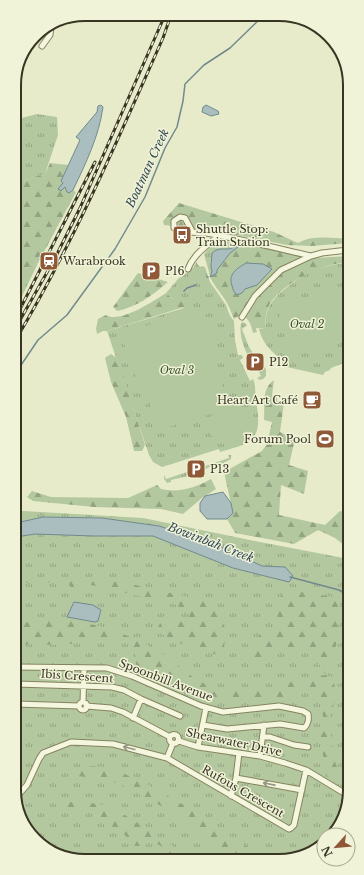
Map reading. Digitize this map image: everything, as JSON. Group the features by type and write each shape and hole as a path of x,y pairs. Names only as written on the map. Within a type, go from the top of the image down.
{"street":[{"path":"42,46 51,32"},
{"path":"192,231 311,256"},
{"path":"188,269 190,263 199,253 219,236"},
{"path":"242,317 255,296 281,270 311,256 343,251"},
{"name":"Spoonbill Avenue","path":"21,667 107,668 121,672 206,708 223,712 279,706 303,711 308,714 306,726 304,728 280,724 228,729 203,725"},
{"path":"83,705 84,668"},
{"name":"Ibis Crescent","path":"21,684 112,687 124,690 180,716"},
{"path":"133,718 141,699"},
{"name":"Shearwater Drive","path":"21,704 83,705 111,708 123,712 170,737"},
{"path":"198,747 206,708"},
{"path":"260,756 264,737 264,726"},
{"path":"176,734 179,741 173,743 170,741 170,737 176,734"},
{"path":"264,737 270,737 294,745 308,747"},
{"name":"Shearwater Drive","path":"179,741 198,747 260,756 306,770 343,792"},
{"name":"Rufous Crescent","path":"21,789 27,785 43,753 71,742 113,744 167,758 289,829 294,825 306,770"},
{"path":"167,758 173,743"},
{"path":"231,796 236,778 239,753"},
{"path":"236,778 302,790"}],"green space":[{"path":"37,114 57,117 58,135 45,174 30,178 21,183 21,118"},
{"path":"50,163 68,165 61,181 69,193 73,190 76,192 38,263 21,270 21,183 30,178 45,174"},
{"path":"179,203 274,232 298,243 304,240 322,238 343,239 343,243 312,246 287,245 217,231 164,225 163,221"},
{"path":"220,240 240,244 230,249 214,251 212,253 212,272 210,276 204,254 213,244"},
{"path":"242,244 315,258 343,256 343,263 327,266 302,276 281,291 273,300 266,313 266,329 256,328 257,332 253,333 248,319 240,315 234,319 230,308 210,277 230,253"},
{"name":"Oval 3","path":"196,262 200,267 205,267 210,282 226,305 230,316 234,321 235,340 238,355 242,355 243,358 240,360 250,381 253,379 255,384 258,414 257,431 248,442 241,446 220,452 219,449 162,467 153,462 149,455 107,331 184,308 166,293 178,279 194,267"},
{"path":"38,263 21,298 21,270"},
{"name":"Oval 2","path":"343,263 343,363 331,368 323,375 282,366 282,361 265,343 259,329 266,329 269,307 276,297 299,278 315,270"},
{"path":"138,273 168,282 144,300 131,307 117,311 113,307"},
{"path":"343,288 343,341 292,356 277,308"},
{"path":"166,293 173,299 183,299 186,302 184,307 97,334 96,329 98,319 106,315 112,317 128,314 145,306"},
{"name":"Oval 3","path":"203,307 219,355 210,358 210,360 214,359 228,403 241,404 249,429 244,435 219,444 210,434 209,419 213,413 159,430 143,383 146,379 137,381 121,334"},
{"path":"243,322 247,325 242,329 249,347 262,367 264,366 266,370 266,376 260,380 257,378 261,376 251,355 248,356 243,344 241,336 241,323"},
{"path":"111,354 118,359 145,445 142,451 134,451 126,417 111,382 105,358"},
{"path":"274,380 272,395 277,397 277,401 284,403 280,432 295,439 289,465 308,471 304,494 281,485 279,515 325,525 340,511 343,512 343,544 335,538 318,530 294,544 235,533 227,519 233,513 224,472 262,451 267,444 272,422 264,420 264,398 270,384"},
{"path":"228,455 231,455 231,459 215,468 213,465 197,474 171,480 171,482 167,483 164,479 164,475 166,479 229,458"},
{"path":"211,479 216,489 202,498 183,514 161,509 94,507 33,501 27,497 32,491 51,497 128,498 157,485 161,489 181,490 199,485"},
{"path":"21,511 143,518 343,558 343,794 341,806 331,827 316,827 316,842 295,852 279,854 73,853 65,851 50,843 37,832 26,814 23,806 21,790"},
{"path":"21,577 90,578 131,584 201,600 216,608 218,615 229,635 224,644 225,653 221,656 179,643 156,631 164,616 186,622 190,614 175,604 87,584 76,594 67,582 21,583"},
{"path":"283,592 303,592 339,598 340,612 335,653 325,674 319,664 307,651 296,647 286,649 259,663 249,650 259,636 276,624"},
{"path":"65,619 109,628 142,642 167,657 194,678 216,690 248,691 323,675 333,677 336,696 328,724 332,740 334,759 343,785 329,778 323,756 320,731 323,716 321,705 302,688 287,696 272,699 218,700 199,696 136,666 136,653 132,644 117,639 58,645 21,644 21,623"},
{"path":"83,766 110,767 150,786 198,813 207,826 230,836 258,854 224,854 215,842 197,833 189,817 182,819 165,808 120,784 106,780 78,776 74,780 66,778 73,771"},
{"path":"79,801 110,806 174,847 182,854 162,854 166,849 150,840 144,846 135,846 124,834 90,812 61,811 63,803"}],"shaded area":[{"path":"101,105 103,107 101,118 83,170 73,190 69,193 65,187 61,191 58,189 63,183 61,181 80,140 76,137 97,112 98,106"},
{"path":"206,105 218,111 219,114 211,116 202,112 203,107"},
{"path":"242,244 230,253 217,270 217,273 210,277 212,272 212,253 220,249 229,249"},
{"path":"246,263 263,264 272,269 257,285 245,289 242,293 237,295 234,292 231,278 236,270"},
{"path":"223,492 231,503 233,513 227,519 207,519 200,511 200,503 205,496"},
{"path":"43,517 102,518 159,526 221,547 262,566 285,567 293,576 289,582 233,568 153,536 35,534 21,536 21,522"},
{"path":"74,602 93,605 101,610 98,621 95,622 67,617"}],"waterway":[{"name":"Boatman Creek","path":"21,365 38,340 67,315 115,249 145,197 165,148 177,127 185,84 204,65 230,48 258,21"},
{"path":"184,291 187,288 196,285"},
{"name":"Bowinbah Creek","path":"290,577 343,592"}],"railway":[{"path":"21,318 54,260 80,208 162,21"},
{"path":"21,330 56,267 94,192 163,38 169,21"},
{"path":"21,307 95,162"}],"place":[{"name":"Shuttle Stop: Train Station","path":"182,235"},
{"name":"Warabrook","path":"49,261"},
{"name":"P16","path":"151,271"},
{"name":"P12","path":"255,362"},
{"name":"Heart Art Café","path":"312,400"},
{"name":"Forum Pool","path":"325,439"},
{"name":"P13","path":"196,469"}]}
